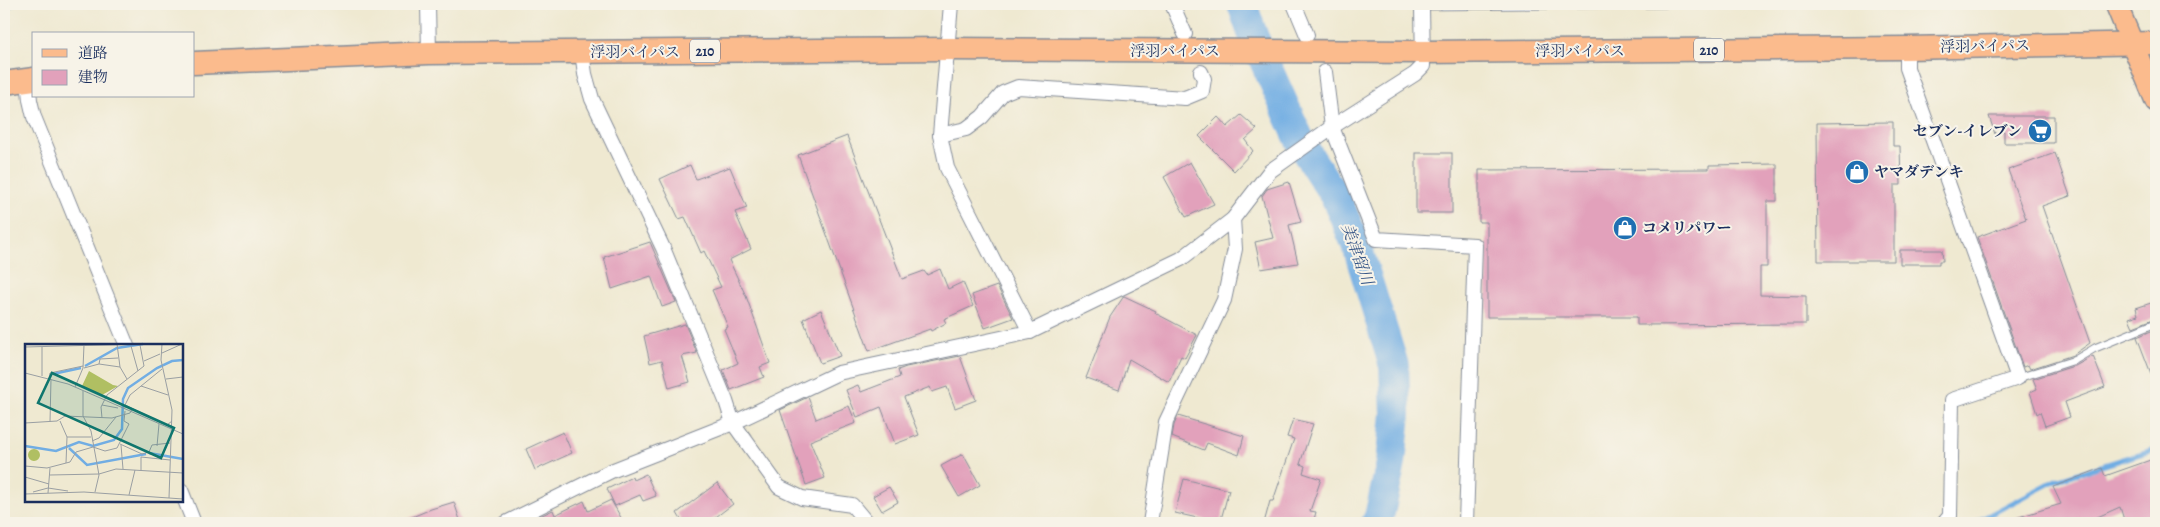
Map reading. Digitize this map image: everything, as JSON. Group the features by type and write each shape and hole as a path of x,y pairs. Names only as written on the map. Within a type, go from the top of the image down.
{"highway":[{"name":"浮羽バイパス","path":"195,63 429,53 948,49 1423,52 1907,48 2156,43"},
{"path":"4,83 31,79"}],"main road":[{"path":"2116,4 2156,101"}],"street":[{"path":"428,4 429,53"},
{"path":"951,4 940,135 947,168 1030,332"},
{"path":"1172,4 1185,34"},
{"path":"1294,4 1307,35"},
{"path":"506,523 611,471 732,423 838,374 1030,332 1181,259 1233,219 1270,171 1332,127 1416,74 1423,66 1421,5"},
{"path":"1907,48 1907,68 2018,378 1952,400 1950,516 1944,523"},
{"path":"582,52 585,74 592,99 663,248 726,401 732,423 779,487 802,498 852,505 867,523"},
{"path":"940,135 966,129 982,116 1003,93 1018,87 1186,98 1202,90 1204,79 1201,72"},
{"path":"1325,72 1332,127 1376,239 1475,245 1466,523"},
{"path":"31,79 30,100 34,117 126,344"},
{"path":"1150,523 1166,422 1224,300 1236,248 1233,219"},
{"path":"182,493 194,523"}],"lane":[{"path":"1421,5 1665,4"},
{"path":"2018,378 2075,360 2095,348 2156,323"}],"building":[{"path":"1241,115 1257,129 1245,140 1253,151 1234,171 1199,136 1218,117 1227,127"},
{"path":"1989,116 2054,116 2054,143 2004,143 2004,131 1995,134"},
{"path":"1893,122 1893,146 1900,146 1901,185 1894,185 1894,261 1818,261 1817,123"},
{"path":"847,136 902,279 924,271 927,275 940,269 948,289 963,282 973,306 944,319 946,323 931,331 930,329 869,351 798,155"},
{"path":"1416,153 1452,153 1452,213 1416,213"},
{"path":"2055,153 2070,196 2042,206 2090,343 2073,355 2030,369 2028,365 2023,367 1977,237 2026,219 2008,170"},
{"path":"1190,162 1214,204 1186,217 1164,177"},
{"path":"1777,164 1777,201 1767,201 1767,267 1760,267 1760,295 1806,296 1806,324 1637,325 1637,317 1487,317 1487,222 1479,222 1479,170 1709,169 1709,165"},
{"path":"690,165 696,179 730,167 747,208 735,212 751,249 729,260 746,296 770,363 760,367 764,377 731,390 723,370 738,363 724,329 728,327 712,290 721,287 704,251 701,253 685,217 679,219 660,179"},
{"path":"1289,182 1301,222 1289,225 1298,263 1261,269 1255,242 1273,238 1262,196 1267,189"},
{"path":"650,242 676,302 662,307 651,276 612,289 604,257"},
{"path":"1900,250 1942,250 1943,261 1939,261 1939,264 1900,264"},
{"path":"997,286 1013,318 985,328 972,295"},
{"path":"1124,296 1156,311 1155,313 1197,335 1185,358 1181,356 1169,382 1129,359 1119,390 1086,378 1110,317"},
{"path":"2154,302 2156,318 2133,327 2129,318 2138,315 2136,308"},
{"path":"821,310 840,356 820,363 803,319"},
{"path":"685,324 697,353 682,356 690,382 669,388 662,360 650,363 644,336"},
{"path":"2156,329 2156,384 2155,384 2137,337"},
{"path":"960,356 976,400 955,408 947,387 932,392 930,387 904,397 919,435 895,444 881,407 857,417 846,390 858,385 861,392 900,377 898,370 906,367"},
{"path":"2093,356 2105,387 2065,402 2070,417 2045,426 2040,412 2037,414 2030,392 2037,389 2033,379 2077,365"},
{"path":"808,397 816,419 849,406 856,423 810,441 825,478 806,485 780,410"},
{"path":"1178,416 1244,436 1239,455 1207,443 1204,450 1172,437"},
{"path":"1293,419 1313,424 1300,464 1305,466 1303,473 1321,479 1310,511 1316,512 1313,523 1264,523 1270,501 1273,501 1294,439 1287,437"},
{"path":"563,432 572,453 535,470 526,449"},
{"path":"963,454 980,485 959,497 941,466"},
{"path":"2156,458 2156,523 2125,523 2120,507 2084,523 2009,523 2009,520 2061,504 2053,487 2102,468 2105,476"},
{"path":"646,474 656,496 643,501 640,495 615,506 607,489 632,477 633,480"},
{"path":"1184,479 1229,490 1220,523 1175,513"},
{"path":"717,483 733,504 708,523 683,523 677,513"},
{"path":"889,487 898,502 882,511 873,496"},
{"path":"611,500 624,523 525,523 553,510 555,515 584,501 588,511"},
{"path":"454,502 461,523 398,523 431,509"}],"waterway":[{"name":"美津留川","path":"1242,4 1254,38 1303,147 1336,198 1357,246 1394,366 1396,414 1391,463 1376,523"},
{"path":"1974,523 2056,480 2156,449"}],"place":[{"name":"セブン-イレブン","path":"2040,131"},
{"name":"ヤマダデンキ","path":"1857,172"},
{"name":"コメリパワー","path":"1625,228"}]}
